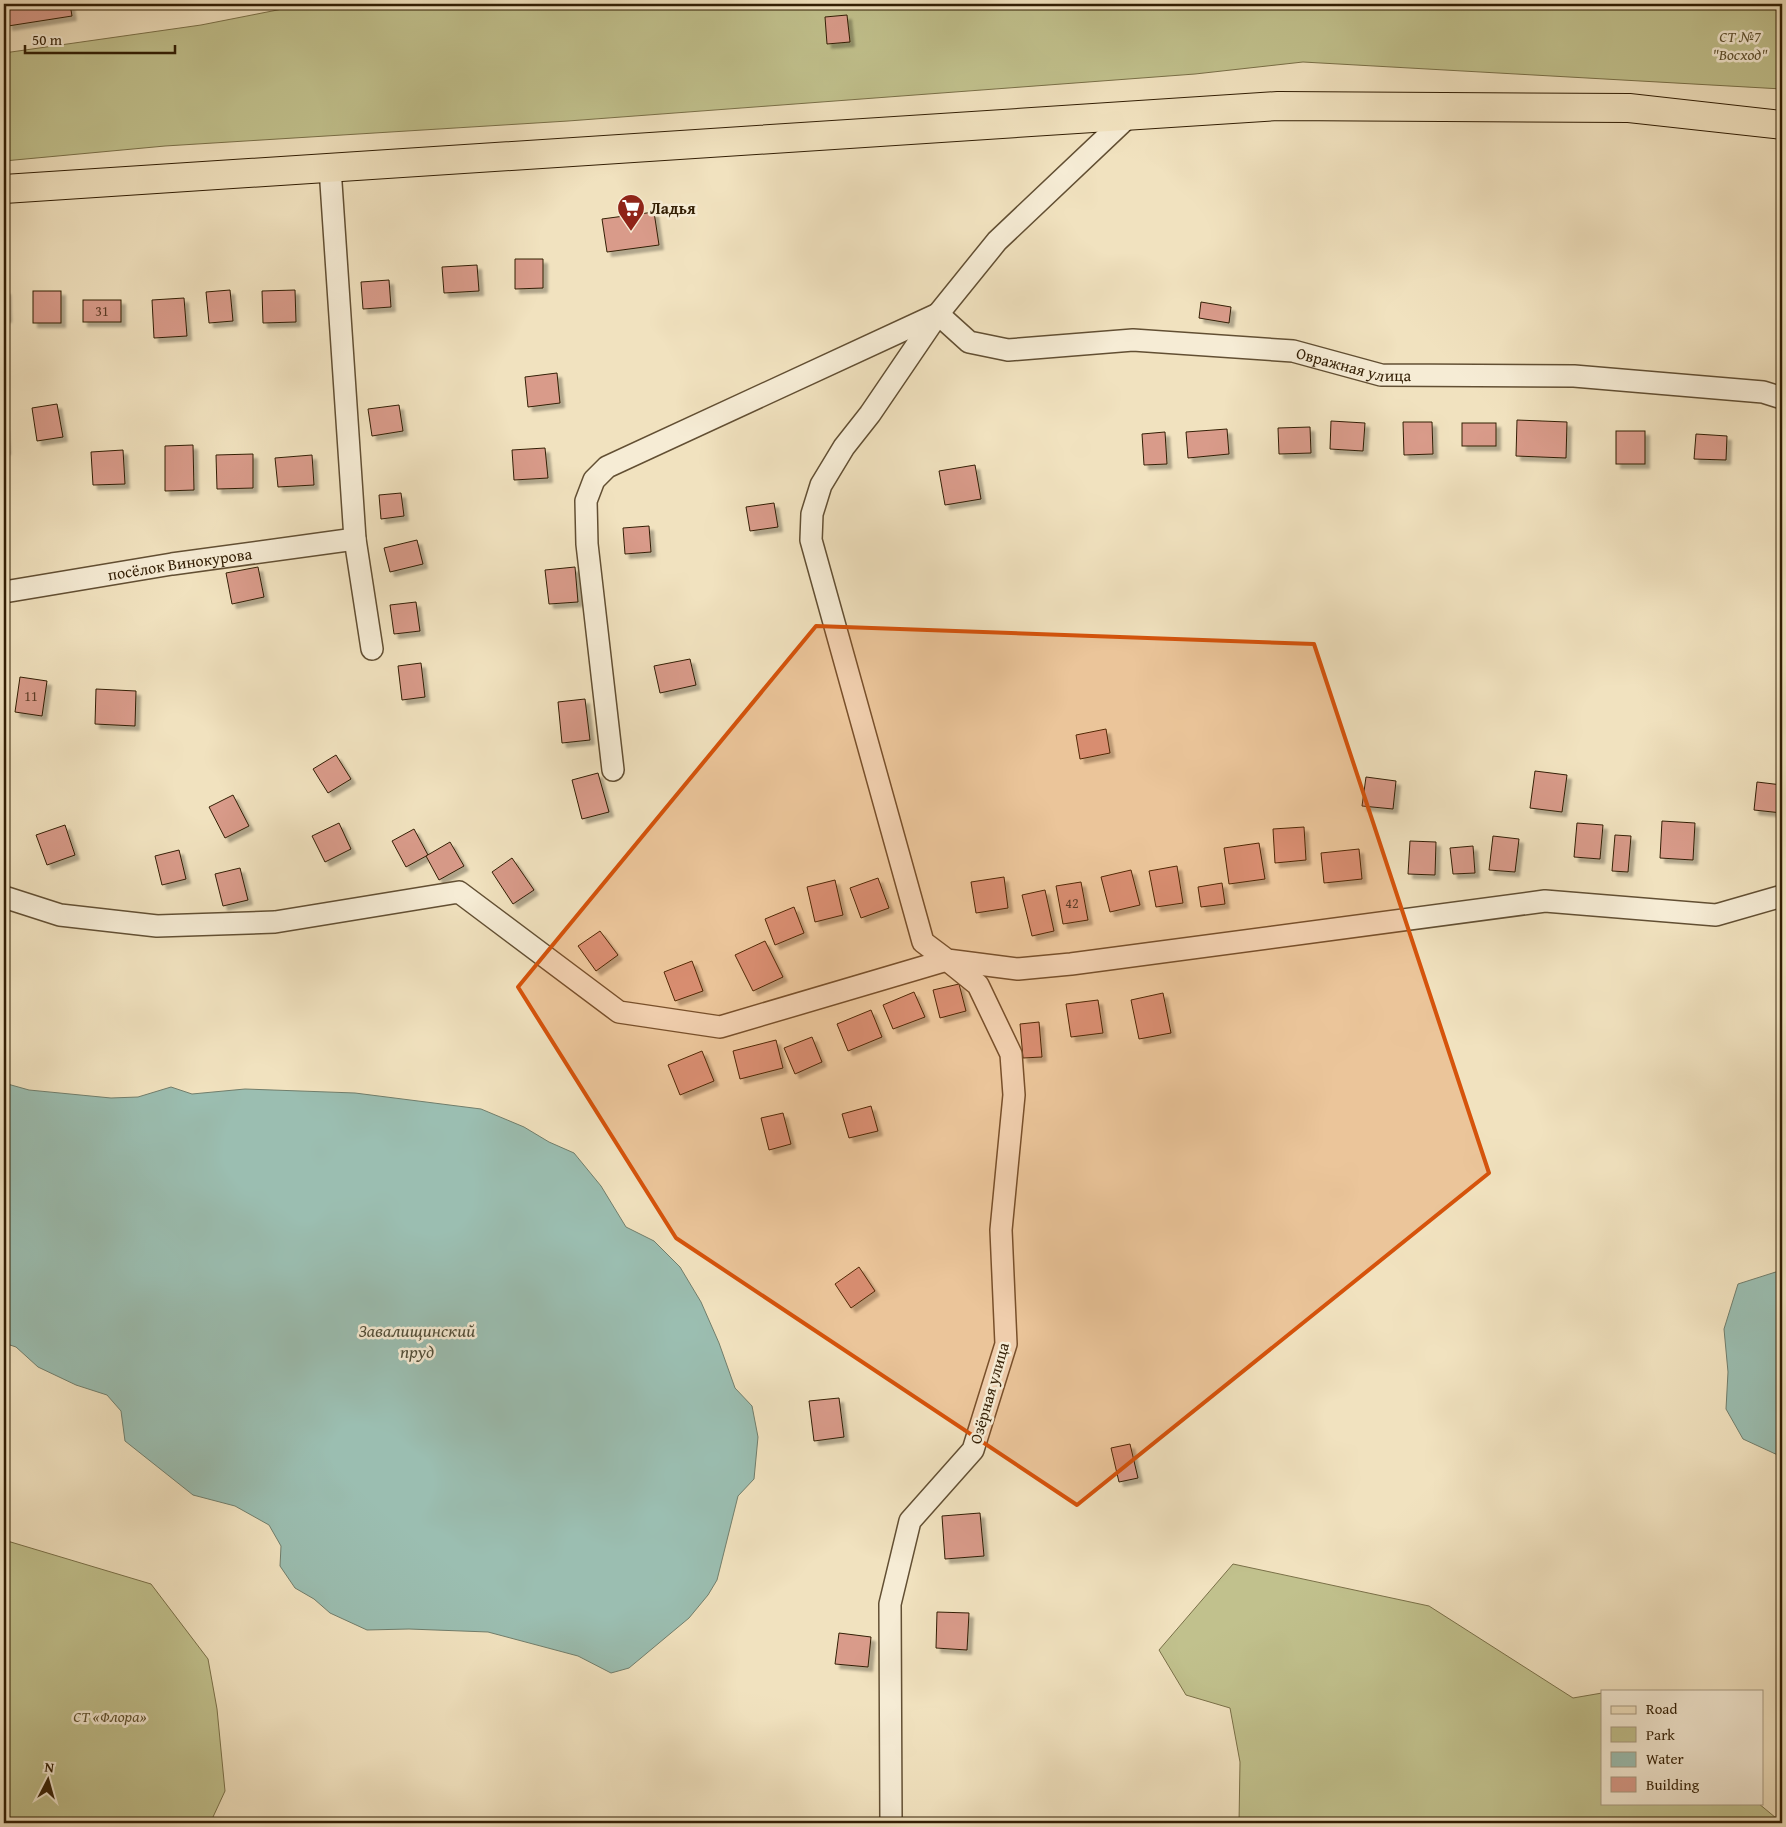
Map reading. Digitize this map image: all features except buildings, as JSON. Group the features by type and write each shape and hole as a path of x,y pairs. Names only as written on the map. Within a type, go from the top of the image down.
{"main road":[{"path":"4,189 1278,106 1629,108 1782,125"}],"street":[{"name":"Озёрная улица","path":"891,1823 890,1604 910,1521 973,1450 1006,1344 1001,1230 1014,1095 1011,1054 978,985 923,942 811,540 812,514 821,485 844,447 870,414 938,314 997,241 1129,116"},
{"path":"330,168 354,539 372,649"},
{"path":"613,770 587,544 586,501 594,480 607,466 938,314"},
{"name":"Овражная улица","path":"938,314 969,342 1008,350 1133,340 1293,351 1381,375 1574,376 1763,392 1782,398"},
{"name":"посёлок Винокурова","path":"4,592 172,564 354,539"},
{"path":"4,896 60,914 156,926 275,922 459,892 619,1012 720,1027 947,960 1018,969 1091,962 1545,902 1716,915 1782,896"}],"highlighted area":[{"path":"816,626 1314,644 1489,1173 1077,1505 676,1238 518,987"}],"green space":[{"name":"СТ №7 \"Восход\"","path":"308,4 1782,4 1782,89 1303,62 1195,74 568,121 165,146 4,161 4,53 201,25"},
{"name":"СТ «Флора»","path":"4,1540 151,1584 208,1659 217,1709 225,1791 213,1817 214,1823 4,1823"},
{"path":"1233,1564 1429,1606 1573,1698 1601,1693 1601,1804 1759,1804 1782,1823 1239,1823 1240,1762 1230,1708 1186,1695 1159,1650"}],"water":[{"name":"Завалищинский пруд","path":"4,1083 29,1090 111,1098 138,1097 171,1087 192,1094 245,1089 355,1093 481,1109 524,1127 549,1142 574,1153 601,1186 626,1227 654,1241 680,1267 701,1302 719,1343 735,1388 752,1406 758,1437 754,1479 738,1496 717,1580 708,1595 689,1618 629,1668 611,1673 578,1656 488,1632 409,1629 367,1630 330,1613 314,1599 295,1588 280,1566 281,1546 269,1525 235,1506 193,1495 125,1441 121,1411 107,1395 76,1385 38,1367 16,1347 4,1343"},
{"path":"1782,1270 1782,1457 1743,1439 1726,1409 1728,1372 1724,1329 1738,1284"}],"place":[{"name":"Ладья","path":"631,232"}]}
